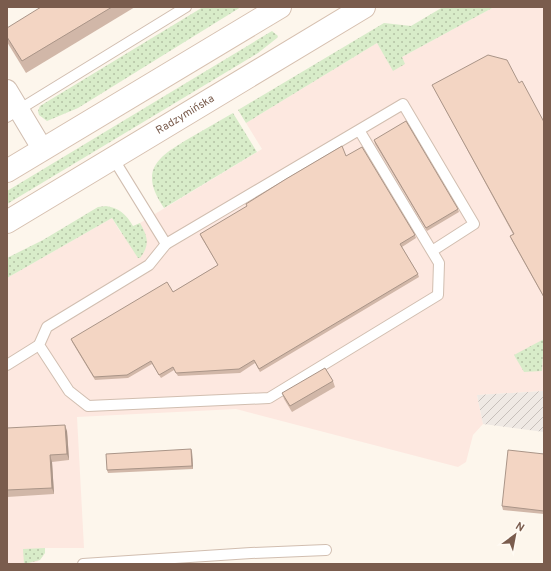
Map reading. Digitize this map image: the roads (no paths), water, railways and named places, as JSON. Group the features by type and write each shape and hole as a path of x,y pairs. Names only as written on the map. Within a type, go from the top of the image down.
{"main road":[{"path":"7,172 280,7"},
{"name":"Radzymińska","path":"7,222 364,7"}],"street":[{"path":"7,90 13,113 43,150"}],"lane":[{"path":"13,113 186,7"},
{"path":"7,365 39,345 47,327 149,264 166,244 403,104 474,224 432,251"},
{"path":"39,345 69,391 88,406 269,398 438,295 439,263 359,130"},
{"path":"113,158 166,244"},
{"path":"83,564 251,552 326,550"}]}
